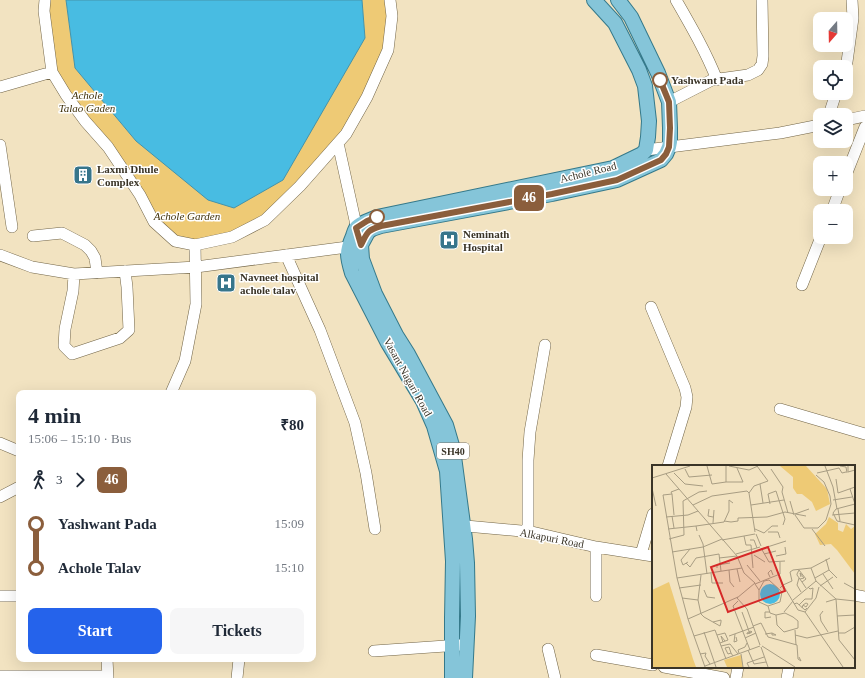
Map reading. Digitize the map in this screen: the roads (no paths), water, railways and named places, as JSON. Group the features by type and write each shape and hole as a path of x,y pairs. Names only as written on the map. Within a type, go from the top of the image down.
{"main road":[{"path":"594,0 615,23 639,70 644,86 649,121 646,150"},
{"path":"618,0 632,17 658,73 669,102 669,147"},
{"name":"Achole Road","path":"355,246 368,232 381,226 617,180 661,160 669,147"},
{"name":"Achole Road","path":"356,228 377,217 613,168 642,154 646,150"},
{"path":"355,246 356,228"},
{"name":"Vasant Nagari Road","path":"355,246 362,259 375,294 446,425 453,449 457,525 453,561 452,678"},
{"name":"Vasant Nagari Road","path":"457,525 467,563 468,616 465,678"}],"street":[{"path":"45,0 44,11 52,72 66,95 85,121 108,147 140,195 154,222 175,242 195,245 232,237 265,220 300,186 346,134 367,97 388,50 392,16 390,0"},
{"path":"676,0 710,62 717,80"},
{"path":"669,102 712,80 748,75 758,70 762,64 763,56 762,0"},
{"path":"847,60 853,18 852,0"},
{"path":"0,87 52,72"},
{"path":"853,119 865,116"},
{"name":"Achole Road","path":"646,150 780,133 813,126"},
{"path":"853,157 865,127"},
{"path":"338,143 356,228"},
{"path":"0,145 12,227"},
{"path":"33,236 62,233 85,245 95,258 97,273"},
{"path":"802,286 818,244"},
{"path":"173,390 185,361 196,304 195,245"},
{"path":"0,255 32,266 74,274 196,267 355,246"},
{"path":"286,255 320,330 354,423 366,473 375,529"},
{"path":"74,274 74,291 64,329 64,346 72,354 120,338 129,330 128,287 125,271"},
{"path":"651,307 682,381 687,397 686,407 668,465"},
{"path":"528,532 528,460 530,432 545,345"},
{"path":"780,409 865,434"},
{"path":"0,443 16,450"},
{"path":"0,497 16,489"},
{"path":"641,554 652,517"},
{"name":"Alkapuri Road","path":"457,525 528,532 596,547 652,556"},
{"path":"596,547 596,596"},
{"path":"855,595 865,597"},
{"path":"0,596 16,596"},
{"path":"374,651 466,644"},
{"path":"548,649 555,678"},
{"path":"596,655 652,665"},
{"path":"0,676 108,677 107,662"},
{"path":"237,678 239,662"},
{"path":"669,668 724,678"},
{"path":"736,678 738,668"},
{"path":"787,678 789,668"}],"water":[{"path":"66,0 362,0 365,38 283,180 234,208 208,200 136,141 75,68"}],"place":[{"name":"Yashwant Pada","path":"660,80"},
{"name":"Laxmi Dhule Complex","path":"83,175"},
{"name":"Neminath Hospital","path":"449,240"},
{"name":"Navneet hospital achole talav","path":"226,283"}],"park label":[{"name":"Achole Talao Gaden","path":"87,101"},
{"name":"Achole Garden","path":"187,216"}]}
